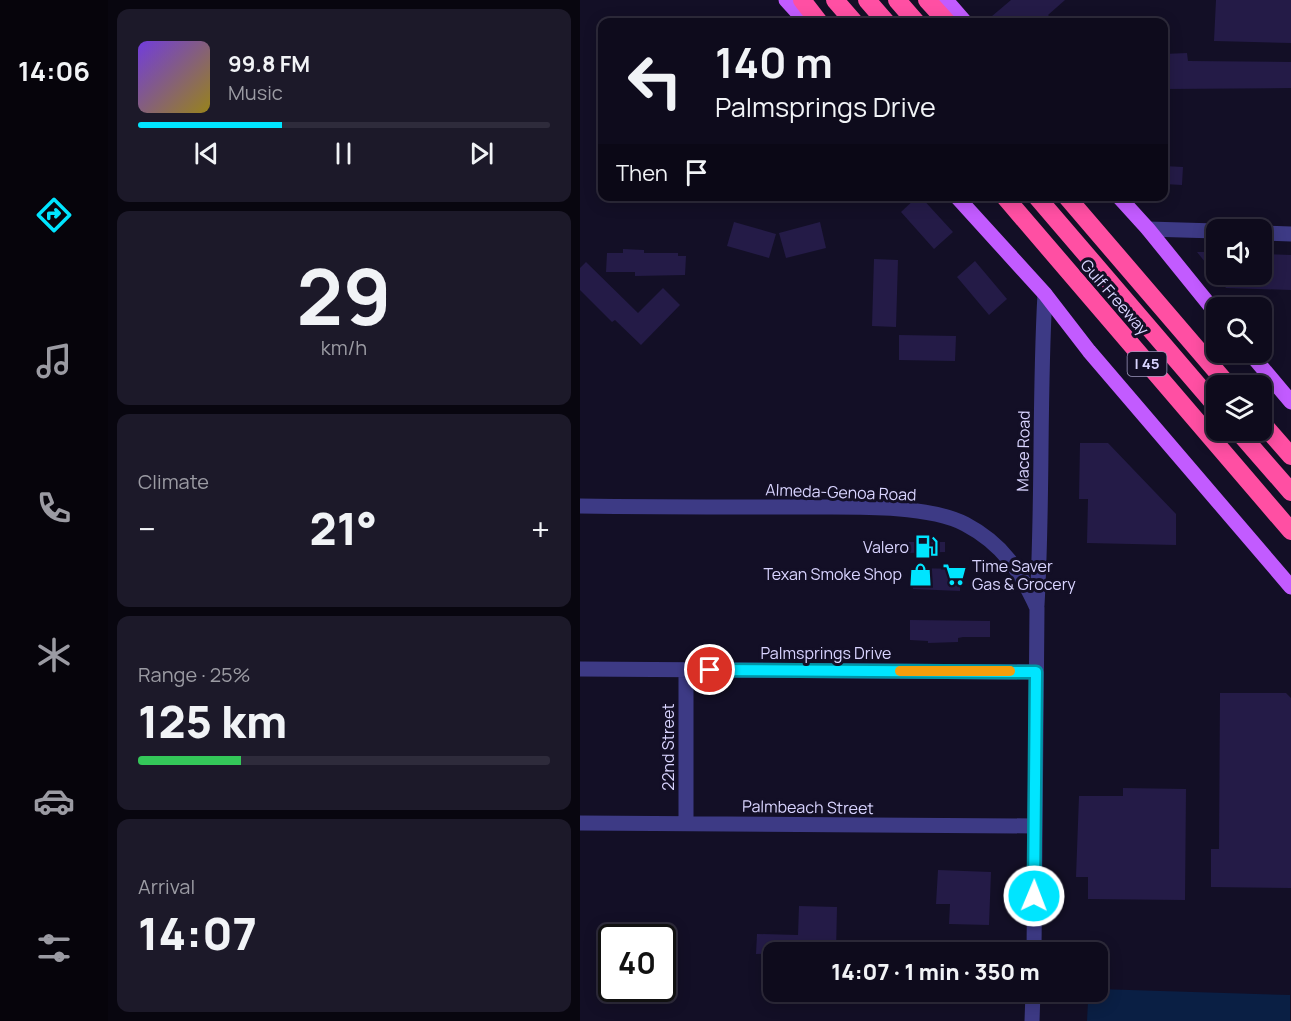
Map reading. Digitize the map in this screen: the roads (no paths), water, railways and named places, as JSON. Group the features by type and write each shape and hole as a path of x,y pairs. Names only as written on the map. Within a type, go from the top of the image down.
{"highway":[{"path":"802,0 816,18"},
{"path":"835,0 851,18"},
{"path":"867,0 883,18"},
{"path":"897,0 913,18"},
{"path":"927,0 943,18"},
{"name":"Gulf Freeway","path":"1007,201 1291,531"},
{"name":"Gulf Freeway","path":"1040,201 1206,394"},
{"name":"Gulf Freeway","path":"1070,201 1220,375"},
{"path":"1272,434 1291,456"},
{"path":"1247,441 1291,492"}],"main road":[{"path":"786,0 802,18"},
{"path":"946,0 962,18"},
{"path":"961,201 1045,294 1089,351 1291,587"},
{"path":"1123,201 1206,301"},
{"path":"1258,363 1291,402"}],"street":[{"path":"1148,229 1206,231"},
{"path":"1272,233 1291,234"},
{"name":"Mace Road","path":"1037,608 1045,294"},
{"name":"Almeda-Genoa Road","path":"580,506 862,508 935,514 964,523 990,540 1012,561 1037,608 1033,942"},
{"path":"1012,561 1030,557 1040,548"},
{"name":"Palmsprings Drive","path":"580,669 1036,672"},
{"name":"22nd Street","path":"686,670 686,823"},
{"name":"Palmbeach Street","path":"580,823 1035,826"},
{"path":"1033,1002 1033,1021"}],"water":[{"path":"1108,989 1290,995 1290,1021 1087,1021 1088,1002 1108,1002"}],"place":[{"name":"Valero","path":"927,547"},
{"name":"Texan Smoke Shop","path":"920,574"},
{"name":"Time Saver Gas & Grocery","path":"954,575"}]}
